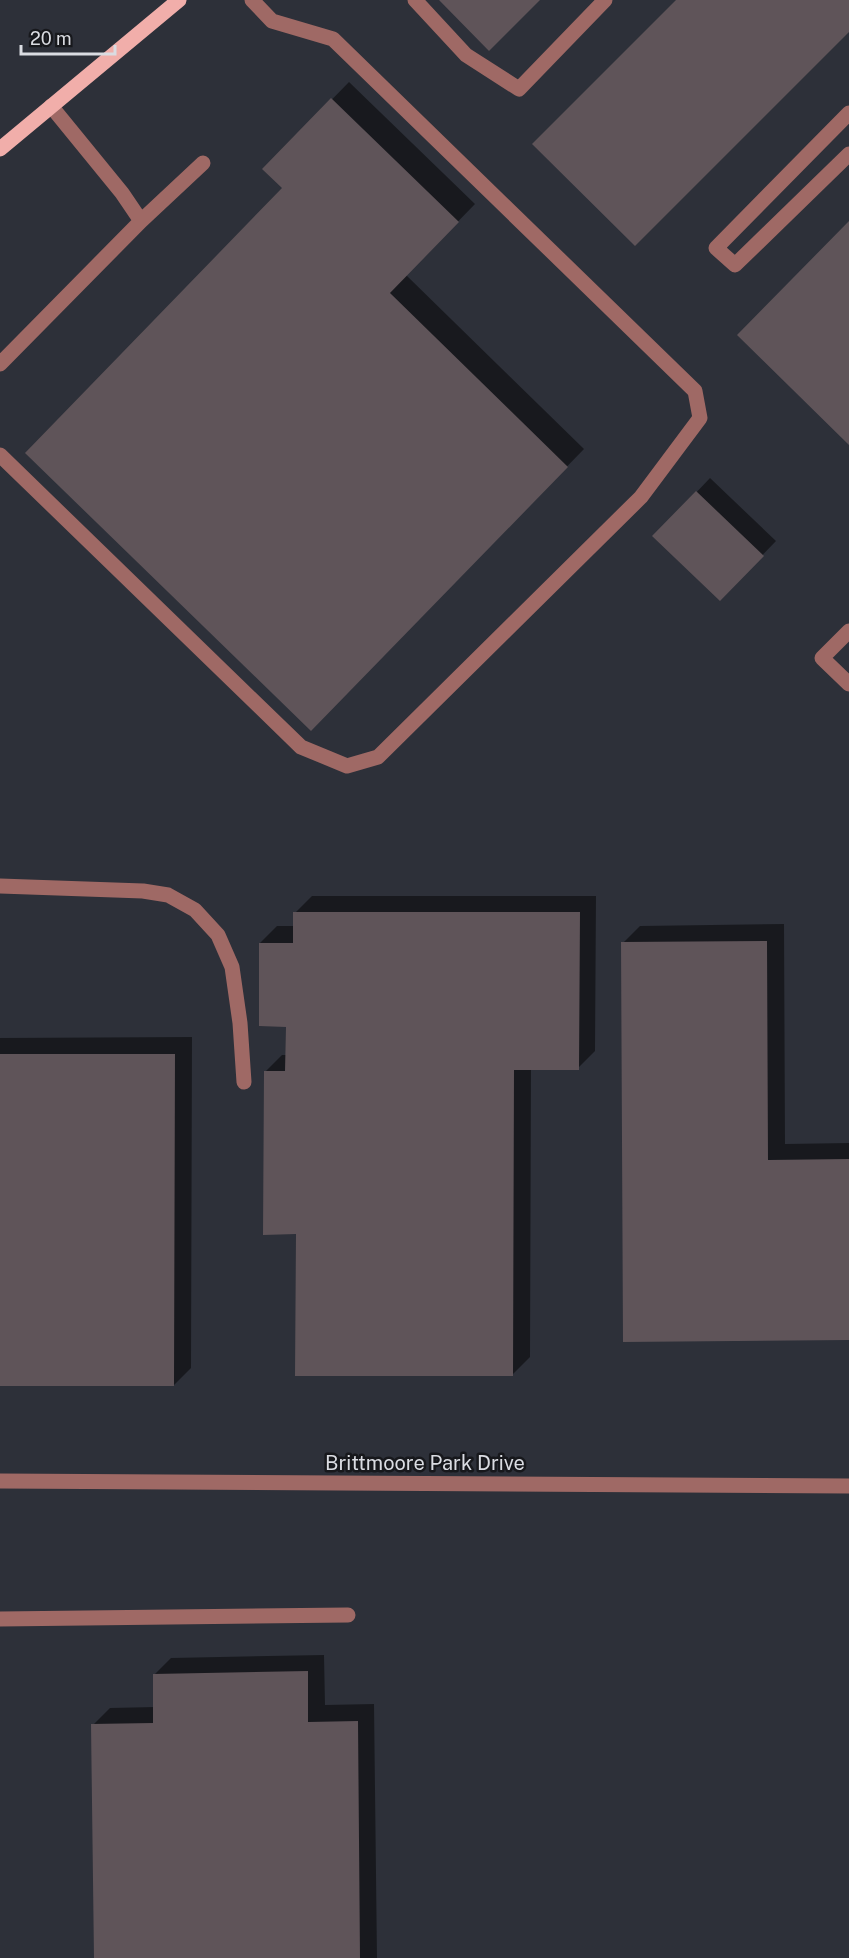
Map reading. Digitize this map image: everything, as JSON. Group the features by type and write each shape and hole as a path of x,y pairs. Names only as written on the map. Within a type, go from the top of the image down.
{"main road":[{"path":"0,149 179,0"}],"street":[{"path":"0,455 301,747 347,766 378,757 641,496 700,418 695,391 333,39 272,21 252,0"},
{"path":"415,0 466,55 519,89 605,0"},
{"path":"51,106 122,193 141,221"},
{"path":"849,113 716,248 735,265 849,154"},
{"path":"0,364 141,221 203,163"},
{"path":"849,631 822,658 849,684"},
{"path":"0,886 143,891 168,896 195,910 218,935 232,967 240,1023 244,1083"},
{"name":"Brittmoore Park Drive","path":"0,1481 849,1486"},
{"path":"0,1619 348,1616"}],"building":[{"path":"439,0 540,0 489,51"},
{"path":"676,0 849,0 849,32 635,246 532,144"},
{"path":"331,98 459,222 390,293 568,467 311,731 25,453 282,188 262,169"},
{"path":"849,221 849,445 737,335"},
{"path":"696,491 764,556 720,601 652,536"},
{"path":"293,912 580,912 579,1070 514,1070 513,1376 295,1376 296,1234 263,1235 264,1071 285,1071 286,1027 259,1026 259,943 293,943"},
{"path":"767,941 768,1160 849,1159 849,1340 623,1342 621,942"},
{"path":"0,1054 175,1054 174,1386 0,1386"},
{"path":"308,1671 308,1722 358,1721 360,1958 94,1958 91,1724 153,1723 153,1674"}]}
